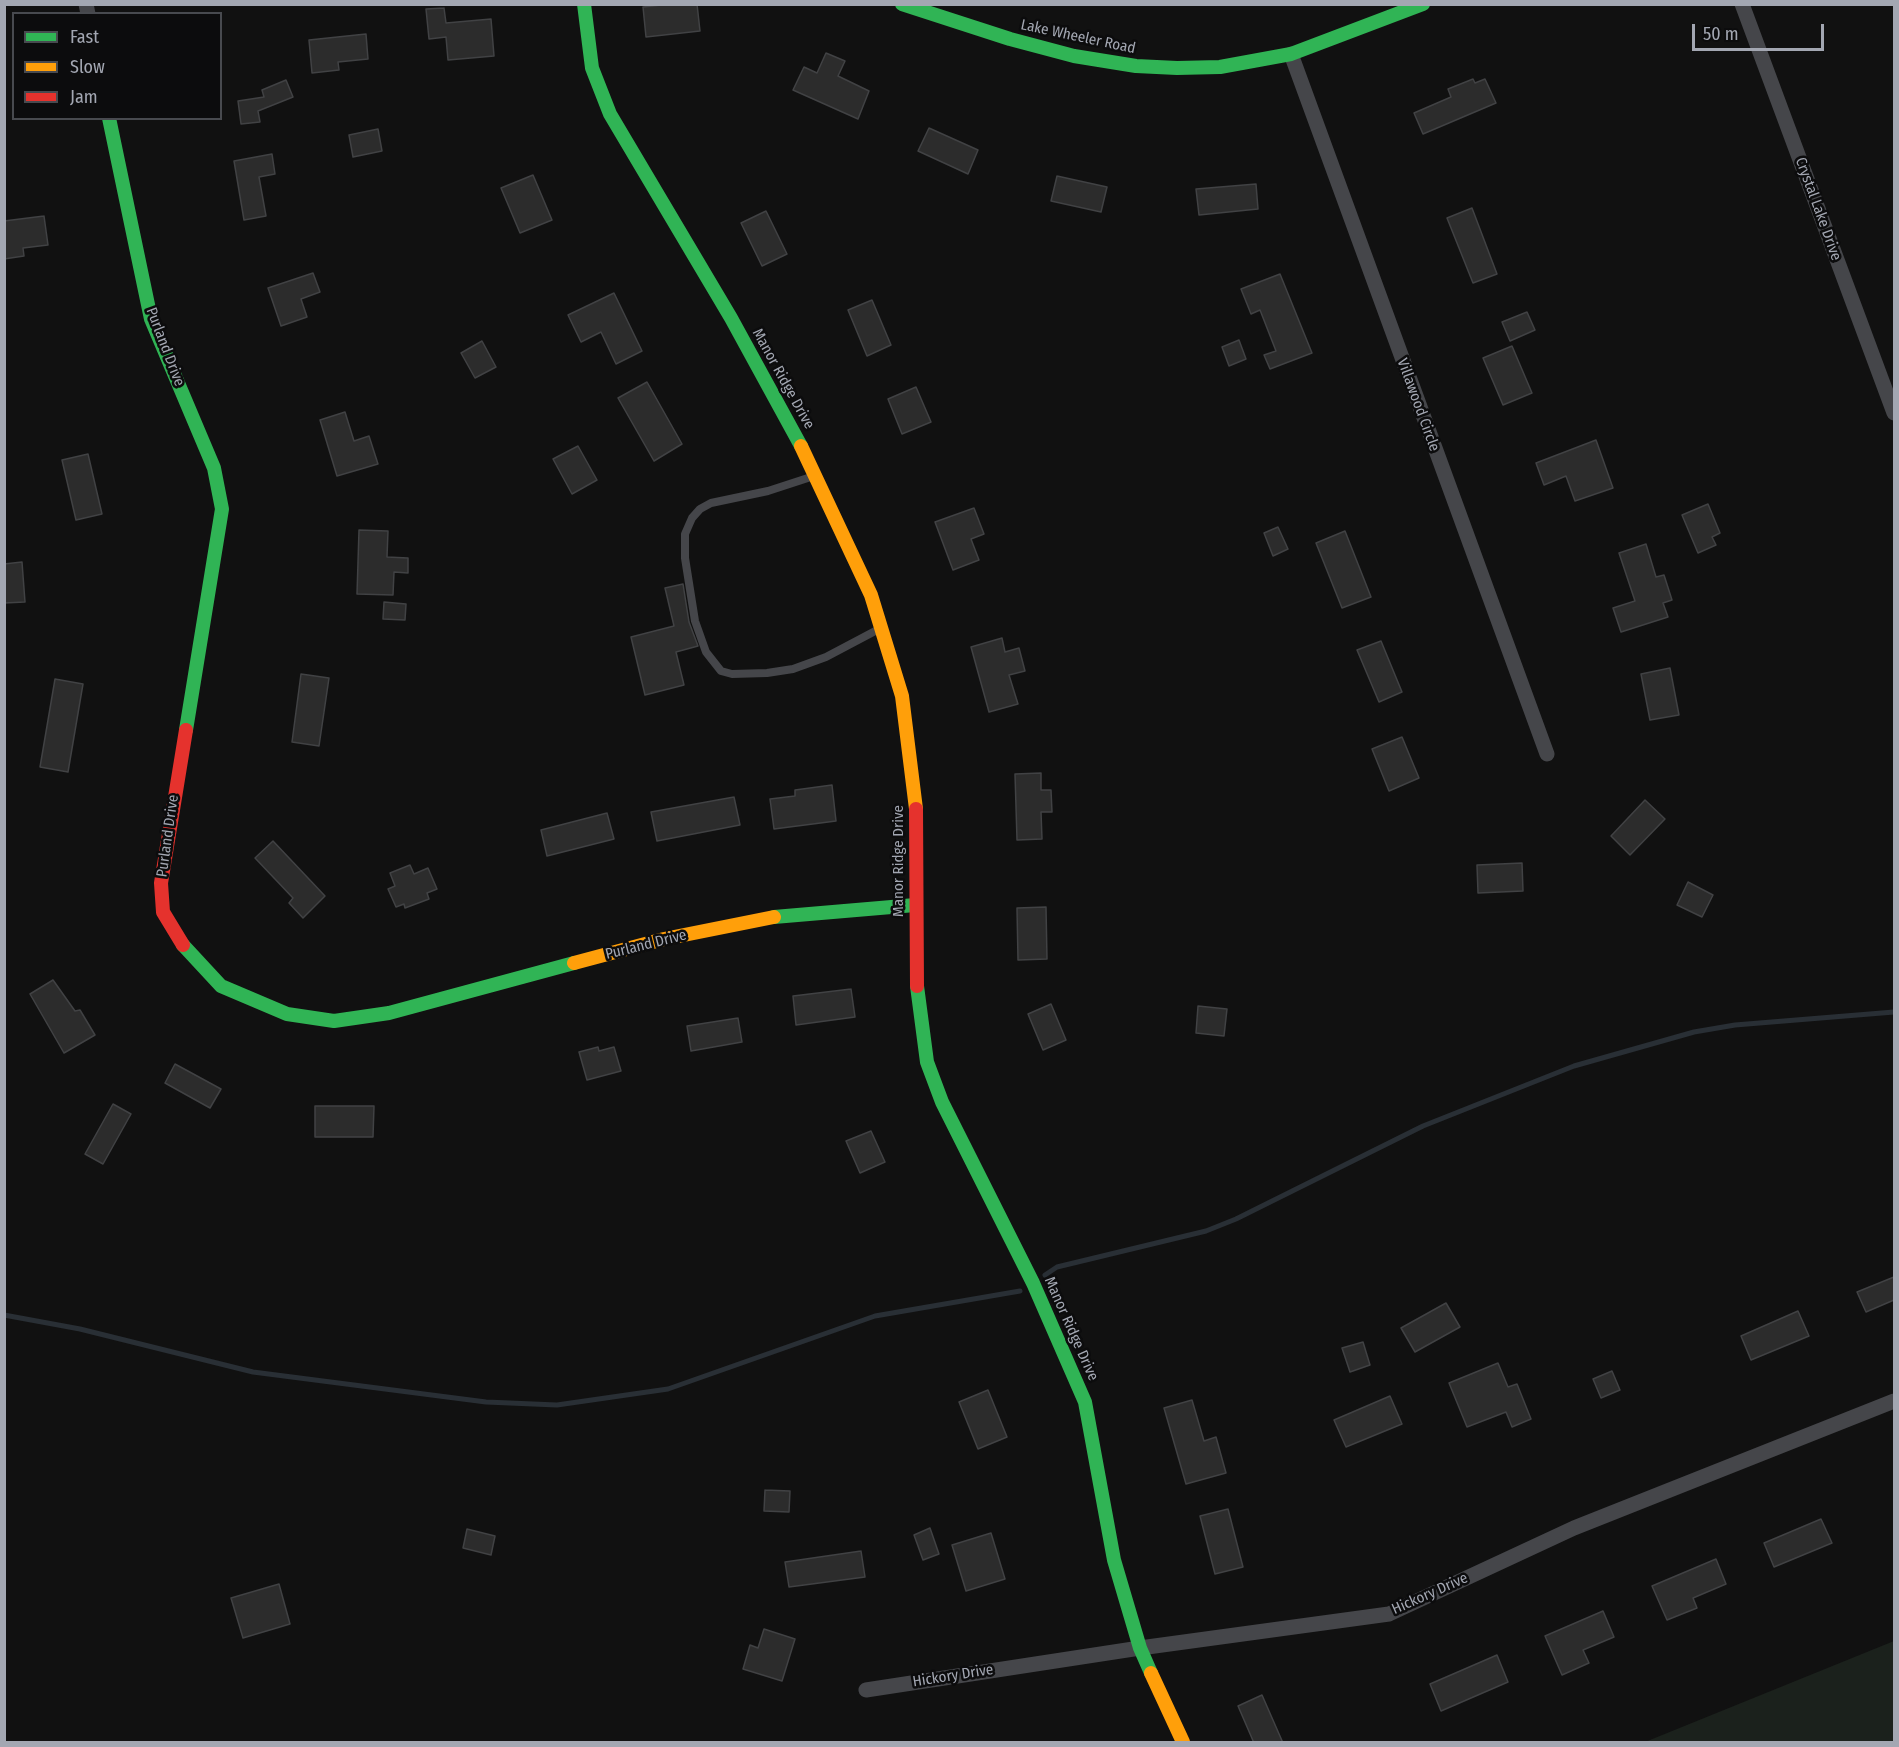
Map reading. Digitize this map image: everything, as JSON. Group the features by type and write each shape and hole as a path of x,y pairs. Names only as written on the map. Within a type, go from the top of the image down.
{"street":[{"name":"Manor Ridge Drive","path":"584,4 592,68 610,114 731,318 797,437 871,595 902,696 912,762 917,818 915,905 918,1006 927,1062 942,1102 1033,1283 1085,1402 1114,1560 1140,1648 1183,1743"},
{"name":"Lake Wheeler Road","path":"902,4 1010,39 1074,56 1136,66 1220,67 1291,54 1423,4"},
{"name":"Crystal Lake Drive","path":"1742,4 1894,413"},
{"name":"Villawood Circle","path":"1291,54 1546,754"},
{"name":"Purland Drive","path":"109,120 151,319 214,468 222,509 161,883 163,912 185,948 221,986 286,1014 334,1021 389,1013 663,939 781,916 915,905"},
{"name":"Hickory Drive","path":"866,1690 1140,1648 1389,1614 1574,1528 1894,1401"}],"lane":[{"path":"815,476 768,491 711,503 700,509 692,518 685,534 686,569 695,621 706,652 721,671 767,673 793,669 826,657 881,628"}],"shaded area":[{"path":"1894,1641 1894,1742 1645,1742"}],"building":[{"path":"697,4 700,31 646,37 643,7"},
{"path":"444,8 446,23 491,19 494,56 448,60 446,37 429,39 426,9"},
{"path":"366,34 368,59 338,62 339,70 312,73 309,40"},
{"path":"826,53 845,61 838,76 869,91 858,119 793,90 804,67 817,73"},
{"path":"1473,79 1475,83 1485,79 1496,103 1423,134 1414,113 1451,97 1448,89"},
{"path":"286,80 293,97 258,111 260,122 241,124 238,101 264,97 262,90"},
{"path":"929,128 978,150 968,174 918,151"},
{"path":"378,129 382,151 353,157 349,135"},
{"path":"272,154 275,174 259,177 266,216 244,220 234,161"},
{"path":"533,175 552,220 520,233 501,188"},
{"path":"1057,176 1107,187 1101,212 1051,201"},
{"path":"1256,184 1258,209 1199,215 1196,189"},
{"path":"1472,208 1497,274 1473,283 1447,218"},
{"path":"766,211 787,254 762,266 741,223"},
{"path":"44,216 48,245 23,248 24,256 4,259 4,221"},
{"path":"313,273 320,292 301,299 307,317 281,326 268,288"},
{"path":"1280,274 1312,353 1270,369 1264,355 1276,351 1260,310 1251,314 1241,289"},
{"path":"614,293 642,351 616,364 601,332 581,342 568,315"},
{"path":"872,300 891,345 867,356 848,310"},
{"path":"1527,312 1535,330 1510,341 1502,322"},
{"path":"1239,340 1246,359 1229,366 1222,347"},
{"path":"482,341 496,367 475,378 461,353"},
{"path":"1512,346 1532,393 1503,405 1483,358"},
{"path":"647,382 682,444 654,461 618,398"},
{"path":"916,387 931,422 902,434 888,399"},
{"path":"345,412 354,441 369,436 378,464 337,476 320,420"},
{"path":"1596,440 1613,488 1575,501 1566,476 1544,485 1536,463"},
{"path":"578,446 597,480 572,494 553,459"},
{"path":"88,454 102,514 76,520 62,460"},
{"path":"1708,504 1720,533 1712,537 1716,545 1698,553 1682,515"},
{"path":"974,508 984,534 971,539 979,560 953,570 935,522"},
{"path":"1278,527 1288,549 1273,556 1264,533"},
{"path":"359,530 388,531 387,557 408,558 408,573 394,572 393,595 357,594"},
{"path":"1345,531 1371,597 1342,608 1316,543"},
{"path":"1646,544 1656,577 1664,575 1672,600 1663,603 1668,617 1621,632 1613,608 1635,601 1619,553"},
{"path":"22,562 25,602 4,603 4,564"},
{"path":"683,584 689,622 698,646 676,652 684,685 645,695 631,637 674,626 665,588"},
{"path":"384,602 406,604 405,620 383,619"},
{"path":"1002,638 1005,652 1019,648 1025,671 1009,675 1018,704 989,712 971,647"},
{"path":"1381,641 1402,692 1379,702 1357,650"},
{"path":"1670,668 1679,715 1650,720 1641,674"},
{"path":"301,674 329,678 319,746 292,742"},
{"path":"55,679 83,684 68,772 40,767"},
{"path":"1402,737 1419,778 1389,791 1372,749"},
{"path":"1041,773 1041,790 1051,790 1052,812 1041,812 1042,839 1017,840 1015,774"},
{"path":"832,785 836,821 774,829 770,799 795,796 795,790"},
{"path":"734,797 740,825 657,841 651,812"},
{"path":"1645,800 1665,819 1630,855 1611,836"},
{"path":"607,813 614,839 547,856 541,830"},
{"path":"273,841 325,896 303,918 289,903 293,898 255,858"},
{"path":"1522,863 1523,891 1478,893 1477,865"},
{"path":"410,865 414,874 428,868 437,889 427,893 429,899 405,908 404,904 396,907 388,889 395,886 390,873"},
{"path":"1688,882 1713,895 1702,917 1677,905"},
{"path":"1046,907 1047,959 1018,960 1017,908"},
{"path":"53,980 75,1011 80,1010 95,1035 64,1053 30,994"},
{"path":"851,989 855,1017 796,1025 793,996"},
{"path":"1051,1004 1066,1040 1043,1050 1028,1014"},
{"path":"1198,1006 1227,1009 1224,1036 1196,1033"},
{"path":"738,1018 742,1042 691,1051 687,1026"},
{"path":"598,1047 599,1051 614,1047 621,1071 587,1080 579,1052"},
{"path":"175,1064 221,1089 210,1108 165,1083"},
{"path":"113,1104 131,1114 103,1164 85,1154"},
{"path":"315,1106 374,1106 373,1137 315,1137"},
{"path":"871,1131 885,1162 860,1173 846,1141"},
{"path":"1894,1277 1894,1300 1866,1312 1857,1292"},
{"path":"1446,1303 1460,1327 1415,1352 1401,1328"},
{"path":"1798,1311 1809,1336 1751,1360 1741,1336"},
{"path":"1363,1342 1370,1365 1350,1372 1342,1348"},
{"path":"1498,1363 1508,1387 1517,1384 1531,1419 1512,1427 1506,1412 1467,1427 1449,1383"},
{"path":"1612,1371 1620,1390 1601,1398 1593,1379"},
{"path":"988,1390 1007,1437 978,1449 959,1402"},
{"path":"1390,1396 1402,1424 1346,1447 1334,1420"},
{"path":"1192,1400 1204,1441 1216,1437 1226,1473 1186,1484 1164,1408"},
{"path":"765,1490 790,1491 789,1512 764,1511"},
{"path":"1228,1509 1243,1567 1215,1574 1200,1516"},
{"path":"1821,1519 1832,1543 1774,1567 1764,1543"},
{"path":"930,1528 939,1554 923,1560 914,1535"},
{"path":"467,1529 495,1536 491,1555 463,1548"},
{"path":"991,1533 1005,1579 966,1591 952,1545"},
{"path":"861,1551 865,1577 789,1587 785,1562"},
{"path":"1716,1559 1726,1584 1693,1598 1697,1608 1667,1620 1652,1586"},
{"path":"279,1584 290,1624 243,1638 231,1598"},
{"path":"1603,1611 1614,1637 1583,1650 1589,1663 1562,1675 1545,1636"},
{"path":"764,1629 795,1639 782,1681 743,1669 750,1645 758,1648"},
{"path":"1497,1655 1508,1682 1441,1711 1430,1684"},
{"path":"1262,1695 1283,1743 1254,1743 1238,1706"}],"waterway":[{"path":"1045,1275 1057,1267 1206,1231 1236,1219 1423,1126 1574,1066 1694,1032 1735,1025 1894,1012"},
{"path":"4,1315 80,1329 253,1372 486,1402 557,1405 668,1389 875,1316 1020,1291"}],"traffic: fast":[{"path":"584,4 592,68 610,114 731,318 801,446"},
{"path":"902,4 1010,39 1074,56 1136,66 1177,68 1220,67 1291,54 1423,4"},
{"path":"109,120 151,319 214,468 222,509 186,730"},
{"path":"774,917 915,905"},
{"path":"183,945 221,986 287,1014 334,1021 389,1013 574,963"},
{"path":"917,986 927,1062 942,1102 1033,1283 1085,1402 1114,1560 1140,1648 1151,1673"}],"traffic: slow":[{"path":"801,446 871,595 902,696 916,809"},
{"path":"574,963 664,939 774,917"},
{"path":"1151,1673 1183,1742"}],"traffic: jam":[{"path":"183,945 163,912 161,883 186,730"},
{"path":"916,809 917,986"}]}
